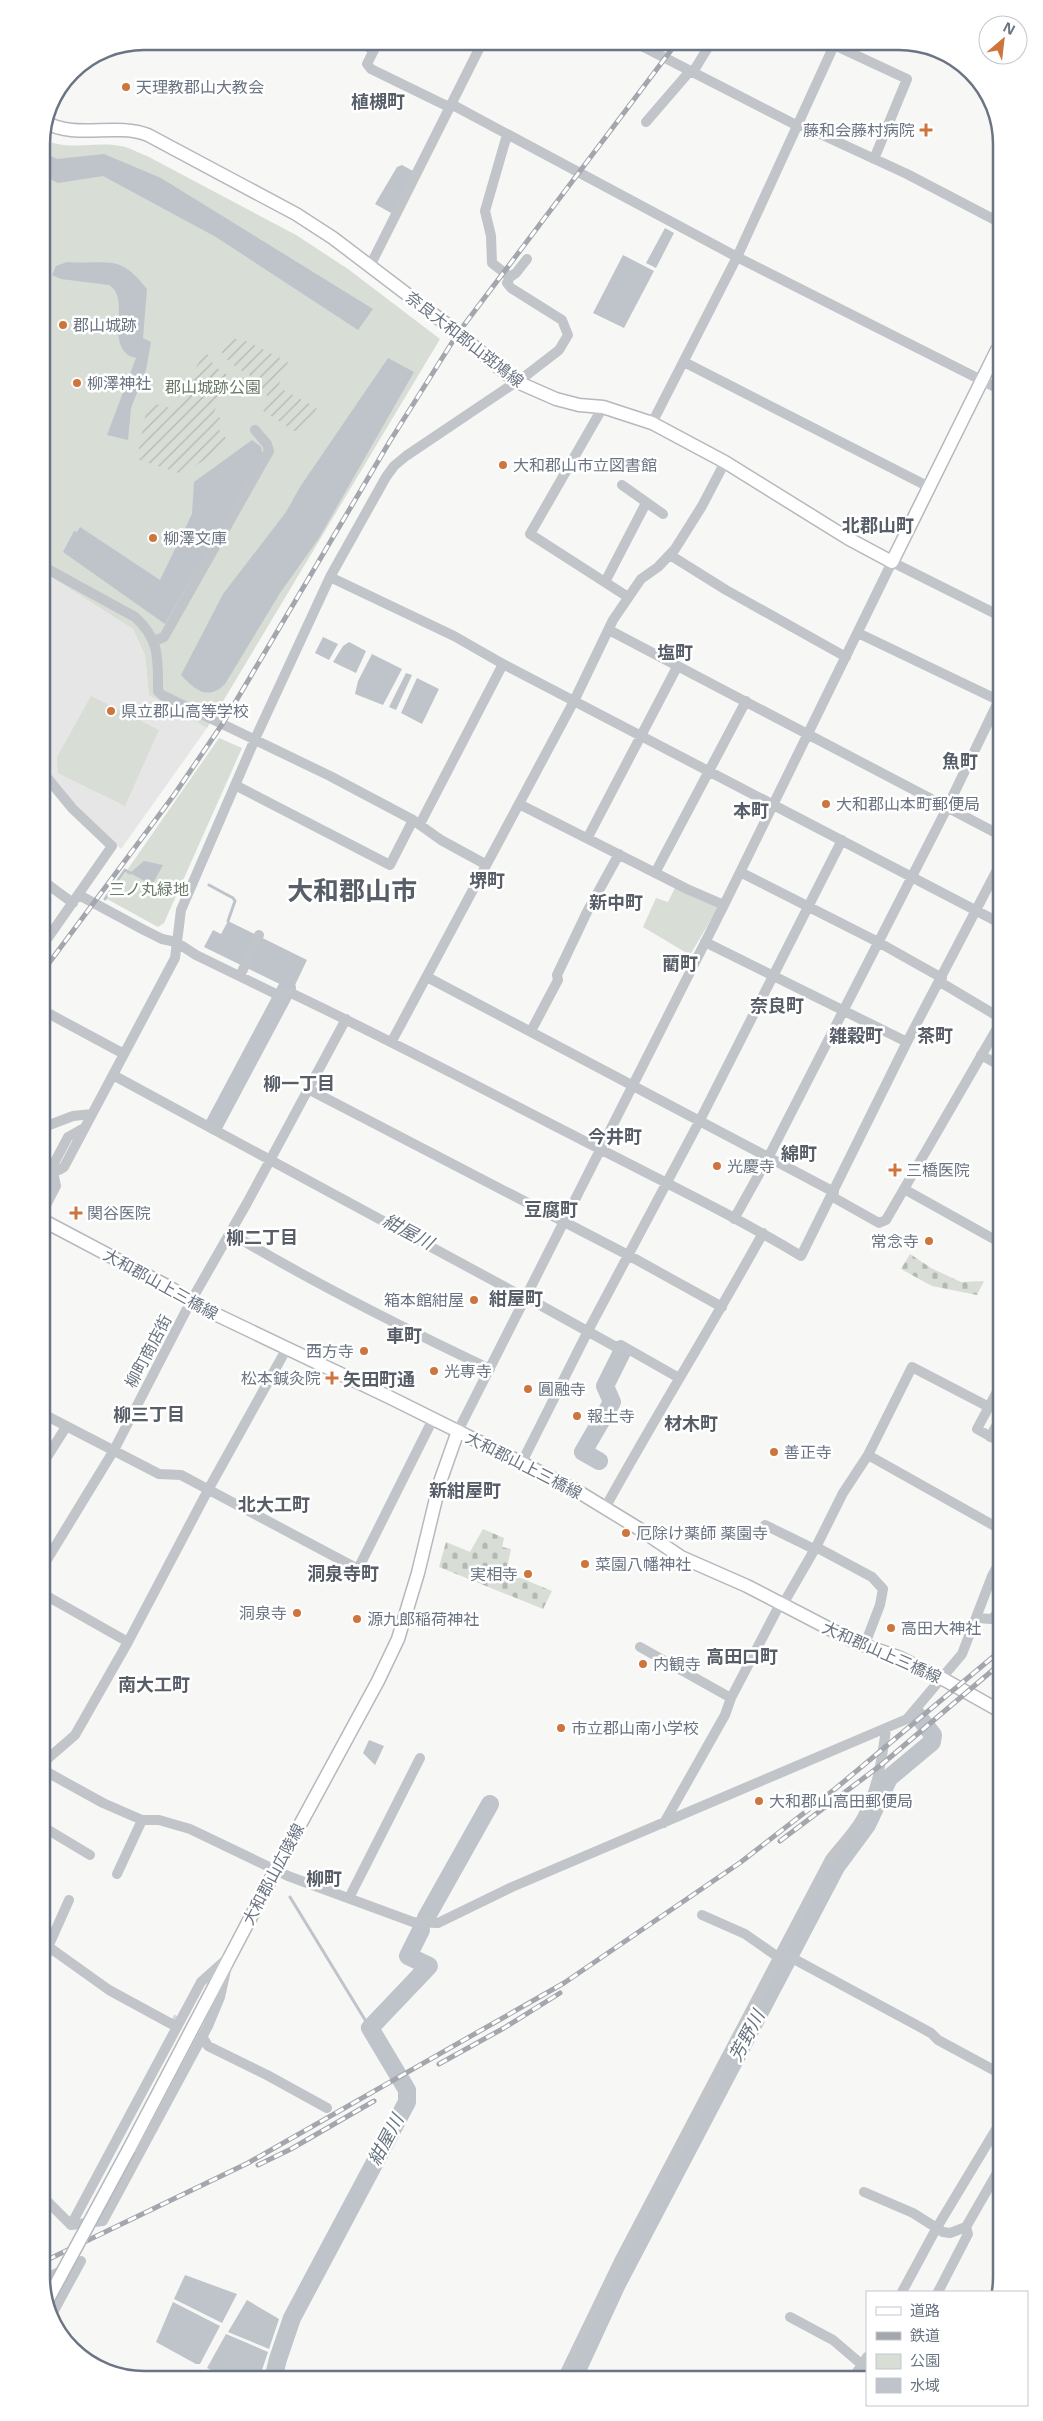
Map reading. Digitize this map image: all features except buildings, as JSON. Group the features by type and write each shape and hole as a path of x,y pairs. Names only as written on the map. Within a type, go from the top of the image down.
{"main road":[{"name":"奈良大和郡山斑鳩線","path":"52,125 64,130 122,129 148,135 296,214 370,266 458,333 515,381 556,399 579,405 603,407 652,423 725,462 849,539 892,562"},
{"path":"892,562 993,358"},
{"name":"大和郡山上三橋線","path":"50,1224 191,1301 522,1462 605,1508 681,1557 747,1586 855,1642 865,1644 943,1679 993,1707"},
{"name":"大和郡山広陵線","path":"52,2292 378,1681 398,1639 418,1573 440,1482 458,1431"}],"street":[{"path":"374,50 367,64 371,69 507,135 737,257 993,386"},
{"path":"370,266 478,50"},
{"path":"649,50 798,126 803,126 874,159 993,219"},
{"path":"646,122 692,72 706,50"},
{"path":"652,423 737,257 832,50"},
{"path":"849,50 907,79 874,159"},
{"path":"507,135 485,211 491,236 492,263 510,277"},
{"path":"50,1165 58,1170 64,1167 175,958 181,910 255,739 330,577 386,477 394,466 559,350 568,335 562,320 511,288 507,283 510,277 516,273 527,259"},
{"path":"684,362 929,487"},
{"path":"603,407 530,534 628,597"},
{"path":"154,641 164,637 269,450 267,444 255,430"},
{"path":"392,1041 485,864 574,701 609,630 641,578 670,555 702,506 725,462"},
{"path":"622,486 663,514"},
{"path":"605,582 646,502"},
{"path":"670,555 726,590 846,656"},
{"path":"458,1431 562,1222 724,905 892,562 993,612"},
{"path":"50,570 135,617 146,626 154,641 160,670 158,691 416,822 441,840 485,864"},
{"path":"330,577 454,636 503,664 774,803 993,919"},
{"path":"609,630 993,831"},
{"path":"858,633 993,699"},
{"path":"236,784 390,865 416,822 503,664"},
{"path":"588,837 677,667"},
{"path":"655,873 746,701"},
{"path":"734,1219 768,1158 946,810 946,806 993,711"},
{"path":"50,781 72,808 112,846 50,935"},
{"path":"519,804 588,837 655,873 724,905"},
{"path":"522,1462 589,1329 699,1122 842,840"},
{"path":"531,1031 558,980 557,975 587,912 619,854"},
{"path":"740,872 878,942 993,1012"},
{"path":"50,885 162,939 176,942 278,995 291,993 392,1041 763,1233 801,1256 907,1042 993,878"},
{"path":"240,976 260,935"},
{"path":"705,942 907,1042"},
{"path":"426,977 768,1158 879,1223 886,1220 993,1035"},
{"path":"50,1014 124,1054"},
{"name":"柳町商店街","path":"50,1555 114,1450 191,1301 270,1161 346,1019"},
{"path":"981,1055 993,1062"},
{"path":"113,1075 518,1294 526,1295 531,1300 589,1329 616,1347 621,1345 679,1378"},
{"path":"308,1089 628,1255 722,1307"},
{"path":"50,1125 73,1116 92,1114"},
{"path":"50,1170 56,1186 50,1198"},
{"path":"904,1189 993,1239"},
{"path":"230,1233 275,1260 407,1330 490,1369"},
{"path":"605,1508 646,1432 722,1307 763,1233"},
{"path":"50,1756 75,1734 128,1642 208,1490 287,1348"},
{"path":"664,1823 725,1715 731,1698 780,1604 786,1599 815,1548 842,1493 868,1455 912,1367 989,1407"},
{"path":"993,1399 977,1429 993,1438"},
{"path":"50,1418 159,1474 181,1475 358,1569 432,1419"},
{"path":"50,1452 66,1427"},
{"path":"868,1455 993,1525"},
{"path":"765,1525 864,1572 883,1589 880,1605 865,1644"},
{"path":"50,1774 103,1803 142,1820 158,1820 190,1829 276,1869 349,1898 413,1922 438,1923 512,1887 907,1719 943,1679 962,1654 976,1618 993,1585"},
{"path":"50,1599 128,1642"},
{"path":"976,1618 993,1618"},
{"path":"640,1647 731,1698"},
{"path":"567,2371 620,2259 830,1860 861,1820 871,1798 880,1765 886,1729"},
{"path":"349,1898 420,1758"},
{"path":"117,1874 142,1820"},
{"path":"50,1830 90,1855"},
{"path":"50,1940 69,1900"},
{"path":"702,1915 745,1934 780,1954 793,1958 931,2033 938,2040 993,2070"},
{"path":"50,1948 109,1990 177,2027"},
{"path":"71,2225 201,1982 229,1957"},
{"path":"71,2225 103,2221 207,2038 220,1997 229,1957"},
{"path":"128,2000 135,1998 170,2017"},
{"path":"207,2038 208,2046 327,2108"},
{"path":"903,2291 936,2228 993,2134"},
{"path":"864,2192 913,2213 936,2228 950,2233 966,2227 993,2181"},
{"path":"50,2204 71,2225"},
{"path":"939,2291 968,2234 966,2227"},
{"path":"50,2276 81,2261 56,2309"},
{"path":"790,2317 833,2340 865,2364"}],"shaded area":[{"name":"県立郡山高等学校","path":"50,576 133,629 145,655 149,695 207,728 121,849 50,780"}],"green space":[{"name":"郡山城跡公園","path":"50,142 70,145 120,146 147,156 296,235 348,269 440,339 207,728 149,695 145,655 133,629 50,576"},
{"path":"228,338 244,340 288,362 278,387 317,408 301,435 263,411 270,398 259,390 263,380 254,375 252,377 227,360 220,344"},
{"path":"204,353 211,356 213,365 232,378 214,412 224,422 219,430 230,443 184,473 137,459 147,407 157,404 174,408"},
{"path":"91,696 159,730 125,806 58,773 57,757"},
{"name":"三ノ丸緑地","path":"219,738 242,748 164,923 158,927 107,899"},
{"path":"675,888 719,906 690,955 643,927 656,898 668,902"},
{"path":"910,1254 931,1268 961,1282 984,1281 977,1295 932,1286 901,1269"},
{"path":"483,1529 504,1538 502,1547 511,1549 506,1572 552,1591 543,1609 439,1567 446,1542 470,1552"}],"water":[{"path":"104,154 161,178 373,309 358,330 216,237 103,176 58,183 50,179 50,156 57,159"},
{"path":"402,165 413,171 393,214 375,204 397,167"},
{"path":"665,228 674,233 656,268 646,263"},
{"path":"623,255 654,271 624,328 593,313"},
{"path":"67,262 103,262 120,265 137,278 147,289 143,338 151,342 146,370 131,408 128,440 107,435 136,358 127,354 121,346 118,328 118,298 115,291 109,285 61,279 52,275 56,266"},
{"path":"388,358 414,372 319,538 280,593 225,684 213,692 202,692 181,675 223,594 286,512 300,487"},
{"path":"252,440 261,447 263,455 165,624 63,552 74,531 77,532 80,527 160,580 192,514 194,482"},
{"path":"323,637 338,644 329,660 315,653"},
{"path":"349,642 366,651 356,673 333,662 343,646"},
{"path":"372,654 402,669 383,705 355,694 358,681"},
{"path":"406,673 412,675 396,710 389,707"},
{"path":"417,678 439,689 422,724 401,713"},
{"path":"144,861 163,865 152,885 130,873"},
{"path":"228,921 307,960 295,985 290,989 204,947 213,930 221,934"},
{"path":"369,1740 384,1746 375,1765 363,1753"},
{"path":"185,2275 237,2294 222,2323 174,2299"},
{"path":"247,2300 279,2319 269,2349 228,2332"},
{"path":"173,2302 220,2326 200,2364 196,2364 156,2342"},
{"path":"226,2334 268,2352 262,2371 210,2371 207,2368"}],"waterway":[{"path":"105,899 125,870 130,873"},
{"path":"209,885 233,898 235,901 228,921"},
{"name":"紺屋川","path":"214,1125 287,988"},
{"name":"紺屋川","path":"599,1461 583,1452 612,1402 605,1386 622,1352"},
{"name":"芳野川","path":"577,2371 617,2284 836,1867 867,1825 889,1778 932,1742 933,1735 918,1716"},
{"name":"紺屋川","path":"426,1918 490,1804"},
{"path":"290,1897 370,2028"},
{"name":"紺屋川","path":"275,2371 292,2318 407,2102 407,2090 370,2028 429,1966 408,1956 421,1930"}],"tunnel":[{"path":"172,2019 211,2040"}],"railway":[{"path":"50,962 174,795 223,723 390,441 458,333 671,50"},
{"path":"50,2259 248,2163 564,1983 741,1862 835,1789 993,1657"},
{"path":"780,1841 881,1765 993,1670"},
{"path":"439,2064 504,2028 560,1993"},
{"path":"258,2165 291,2149 374,2101"}],"place":[{"name":"天理教郡山大教会","path":"126,87"},
{"name":"藤和会藤村病院","path":"926,130"},
{"name":"郡山城跡","path":"63,325"},
{"name":"柳澤神社","path":"77,383"},
{"name":"大和郡山市立図書館","path":"503,465"},
{"name":"柳澤文庫","path":"153,538"},
{"name":"県立郡山高等学校","path":"111,711"},
{"name":"大和郡山本町郵便局","path":"826,804"},
{"name":"光慶寺","path":"717,1166"},
{"name":"三橋医院","path":"895,1170"},
{"name":"関谷医院","path":"76,1213"},
{"name":"常念寺","path":"929,1241"},
{"name":"箱本館紺屋","path":"474,1300"},
{"name":"西方寺","path":"364,1351"},
{"name":"光専寺","path":"434,1371"},
{"name":"松本鍼灸院","path":"332,1378"},
{"name":"圓融寺","path":"528,1389"},
{"name":"報土寺","path":"577,1416"},
{"name":"善正寺","path":"774,1452"},
{"name":"厄除け薬師 薬園寺","path":"626,1533"},
{"name":"菜園八幡神社","path":"585,1564"},
{"name":"実相寺","path":"528,1574"},
{"name":"洞泉寺","path":"297,1613"},
{"name":"源九郎稲荷神社","path":"357,1619"},
{"name":"高田大神社","path":"891,1628"},
{"name":"内観寺","path":"643,1664"},
{"name":"市立郡山南小学校","path":"561,1728"},
{"name":"大和郡山高田郵便局","path":"759,1801"}],"district":[{"name":"植槻町","path":"378,102"},
{"name":"北郡山町","path":"878,526"},
{"name":"塩町","path":"675,653"},
{"name":"魚町","path":"960,762"},
{"name":"本町","path":"751,811"},
{"name":"堺町","path":"487,881"},
{"name":"大和郡山市","path":"352,891"},
{"name":"新中町","path":"616,903"},
{"name":"藺町","path":"680,964"},
{"name":"奈良町","path":"777,1006"},
{"name":"雑穀町","path":"856,1036"},
{"name":"茶町","path":"935,1036"},
{"name":"柳一丁目","path":"299,1084"},
{"name":"今井町","path":"615,1137"},
{"name":"綿町","path":"799,1154"},
{"name":"豆腐町","path":"551,1210"},
{"name":"柳二丁目","path":"262,1238"},
{"name":"紺屋町","path":"516,1299"},
{"name":"車町","path":"404,1336"},
{"name":"矢田町通","path":"379,1380"},
{"name":"柳三丁目","path":"149,1415"},
{"name":"材木町","path":"691,1424"},
{"name":"新紺屋町","path":"465,1491"},
{"name":"北大工町","path":"274,1505"},
{"name":"洞泉寺町","path":"343,1574"},
{"name":"高田口町","path":"742,1657"},
{"name":"南大工町","path":"154,1685"},
{"name":"柳町","path":"324,1879"}]}
